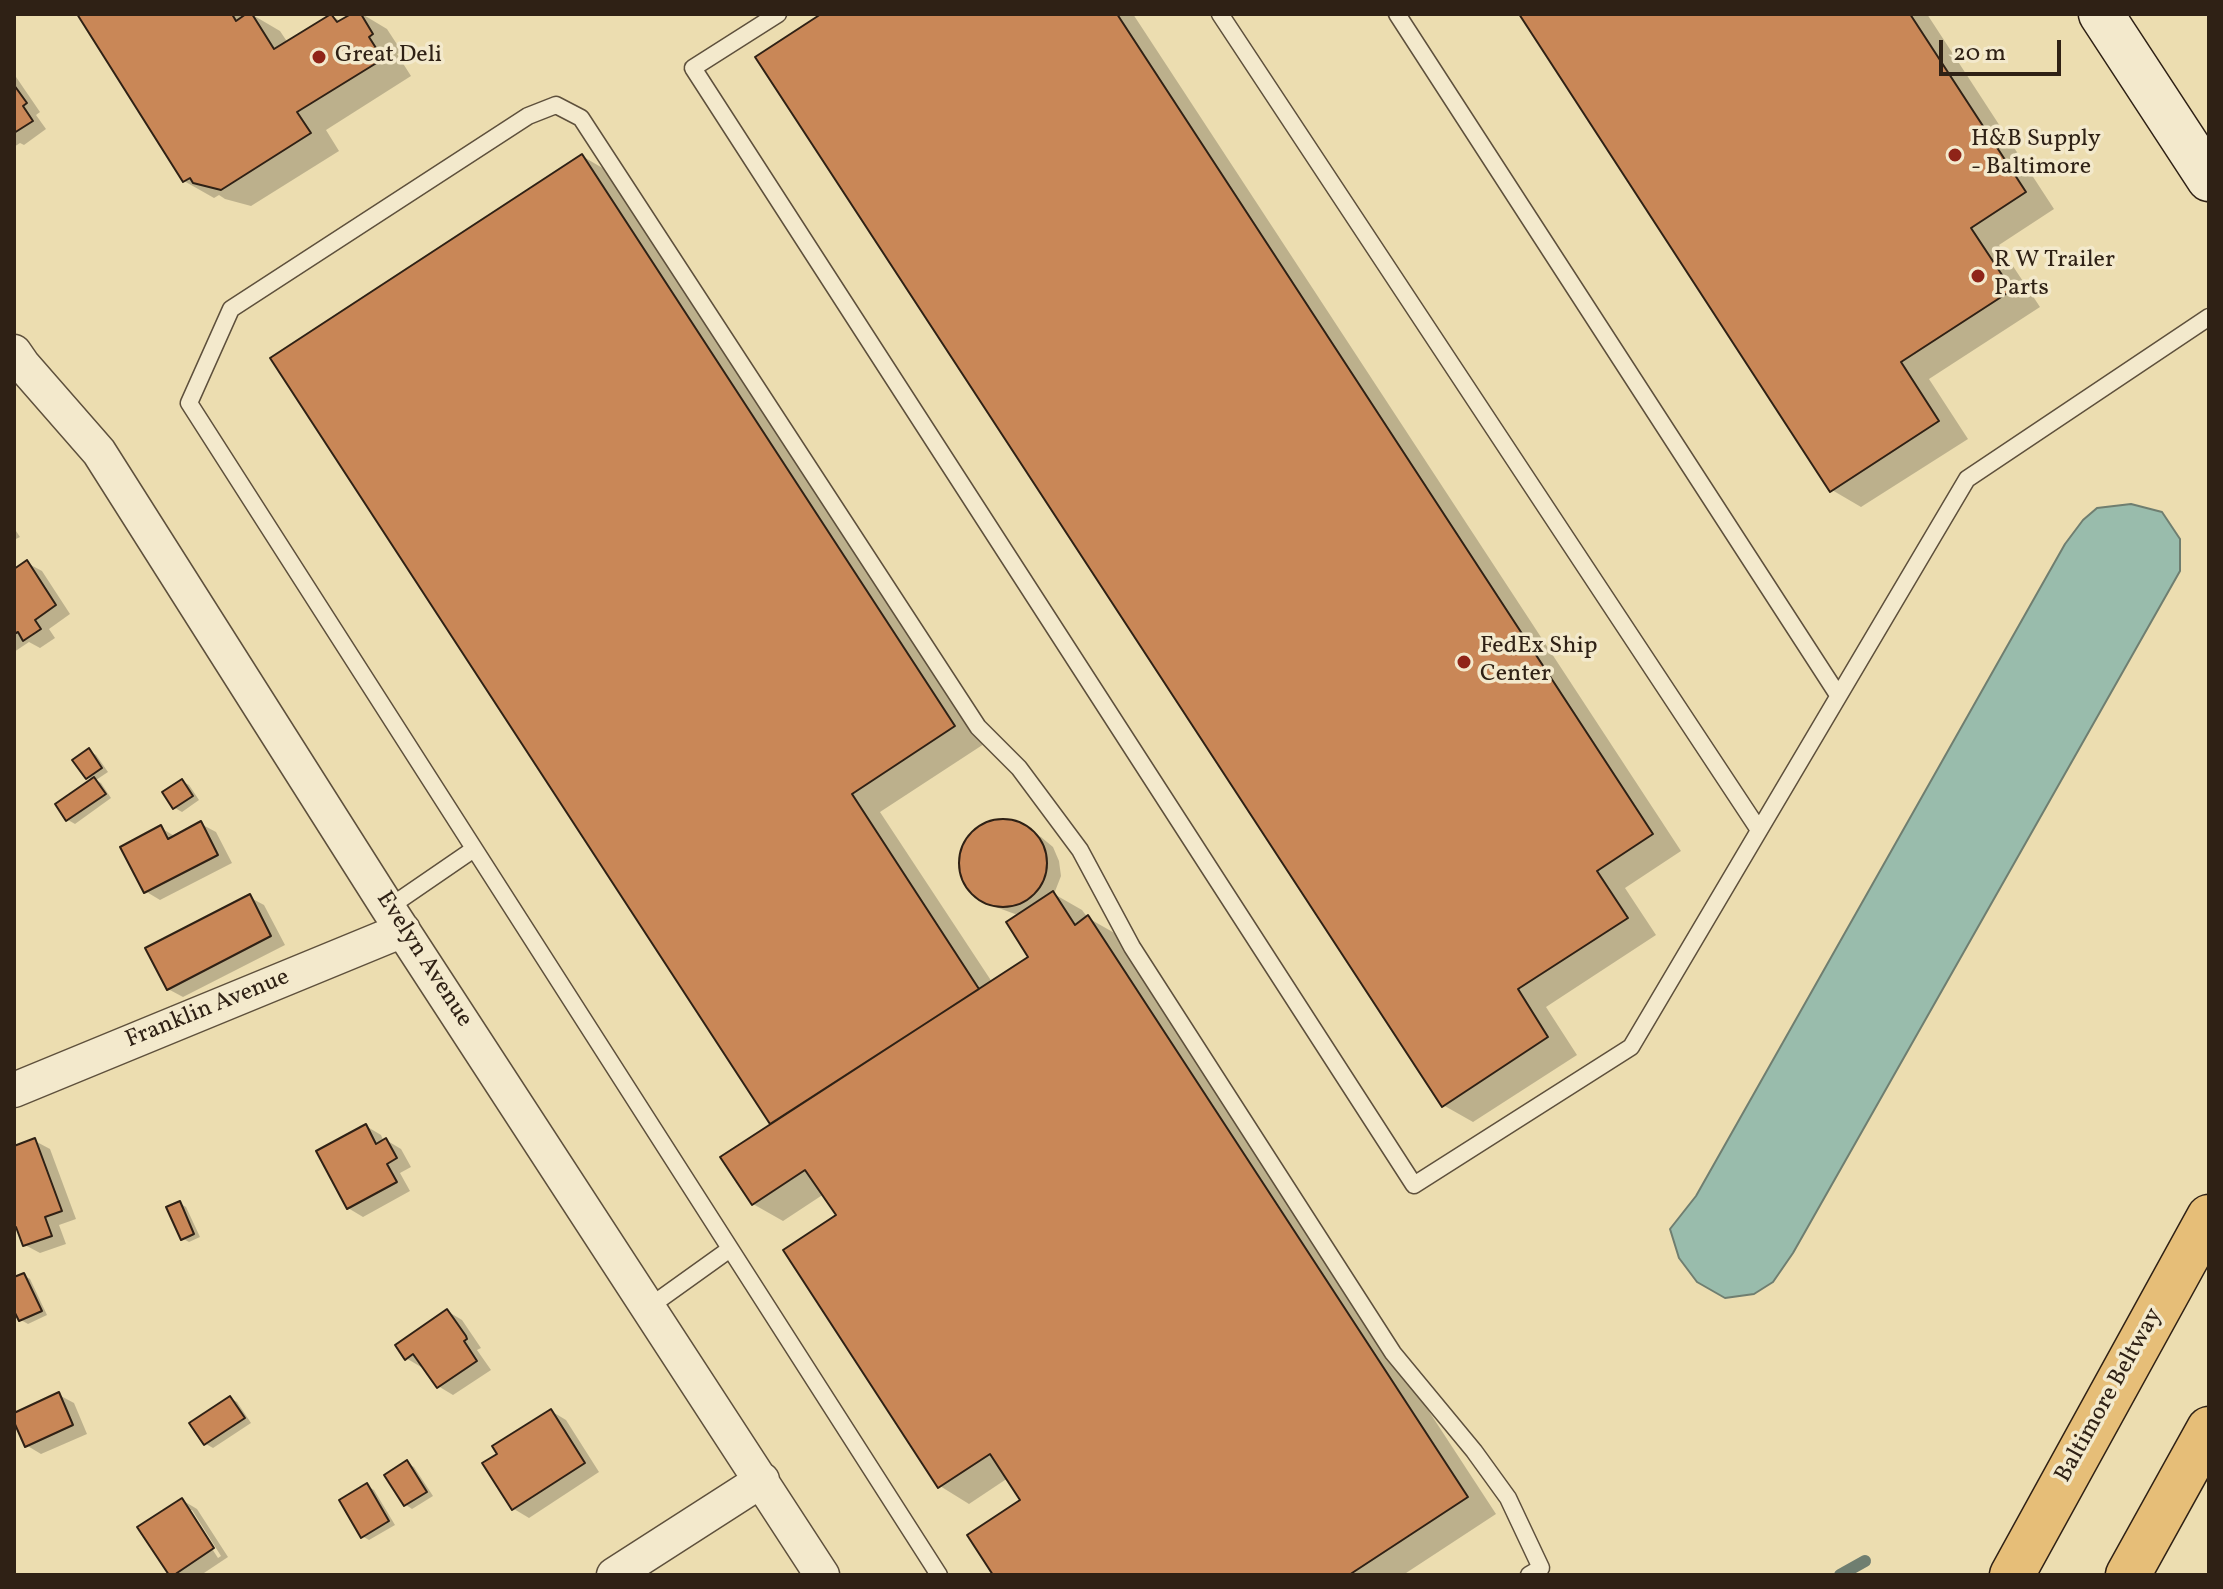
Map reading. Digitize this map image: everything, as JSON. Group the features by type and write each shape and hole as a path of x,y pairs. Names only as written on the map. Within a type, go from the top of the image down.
{"highway":[{"name":"Baltimore Beltway","path":"2012,1575 2209,1217"},
{"path":"2128,1575 2209,1429"}],"main road":[{"path":"2101,14 2209,179"}],"street":[{"name":"Evelyn Avenue","path":"14,352 99,452 396,919 822,1575"},
{"name":"Franklin Avenue","path":"14,1090 396,919"},
{"path":"614,1575 762,1480"}],"lane":[{"path":"778,14 693,68 1414,1185 1631,1047 1967,479 2209,317"},
{"path":"1220,14 1759,830"},
{"path":"1397,14 1838,695"},
{"path":"939,1575 189,403 231,309 528,116 556,105 581,118 978,727 1019,768 1080,850 1132,947 1393,1353 1474,1451 1508,1498 1541,1568 1529,1575"},
{"path":"396,919 474,849"},
{"path":"649,1307 730,1249"}],"shaded area":[{"path":"2131,504 2162,512 2180,539 2180,571 1793,1253 1773,1282 1754,1294 1725,1298 1697,1282 1679,1258 1670,1229 1696,1196 2065,544 2083,520 2097,508"}],"building":[{"path":"77,14 232,14 236,21 246,14 252,14 274,49 331,14 337,22 351,14 361,14 373,34 369,37 383,59 297,112 311,133 221,190 193,183 190,178 183,182"},
{"path":"821,14 1117,14 1653,834 1597,871 1628,918 1518,989 1548,1037 1442,1107 755,57"},
{"path":"1519,14 1910,14 2026,192 1971,228 2012,290 1901,362 1939,421 1830,492"},
{"path":"14,85 27,103 23,106 33,121 14,133"},
{"path":"582,154 955,726 852,794 979,989 770,1124 270,358"},
{"path":"27,560 56,605 35,620 41,629 23,641 18,632 14,634 14,569"},
{"path":"89,748 102,768 86,779 72,760"},
{"path":"94,777 106,794 66,821 55,804"},
{"path":"182,779 193,796 173,809 162,792"},
{"path":"1003,819 1020,823 1034,832 1043,846 1047,863 1043,880 1034,894 1020,903 1003,907 986,903 972,894 963,880 959,863 963,846 972,832 986,823"},
{"path":"201,821 218,855 144,893 120,847 161,825 168,839"},
{"path":"1053,891 1075,925 1088,915 1468,1497 1349,1575 993,1575 967,1535 1020,1500 990,1454 938,1488 783,1250 836,1215 805,1170 752,1205 720,1157 1028,957 1006,922"},
{"path":"250,894 271,936 167,990 145,948"},
{"path":"366,1124 376,1144 386,1138 397,1158 387,1164 397,1182 347,1209 316,1151"},
{"path":"35,1138 62,1211 45,1217 52,1236 23,1246 14,1228 14,1146"},
{"path":"180,1201 194,1234 181,1240 166,1207"},
{"path":"24,1273 42,1311 19,1321 14,1311 14,1277"},
{"path":"447,1309 466,1336 464,1341 477,1361 437,1388 413,1354 405,1360 395,1345"},
{"path":"59,1392 73,1425 25,1447 14,1422 14,1413"},
{"path":"230,1396 245,1418 204,1445 189,1423"},
{"path":"551,1409 585,1463 512,1510 482,1463 497,1454 492,1446"},
{"path":"407,1460 427,1492 404,1506 384,1475"},
{"path":"367,1483 389,1521 361,1538 339,1500"},
{"path":"182,1498 214,1548 174,1575 169,1575 137,1527"}],"waterway":[{"path":"1840,1575 1865,1561"}],"place":[{"name":"Great Deli","path":"319,57"},
{"name":"H&B Supply - Baltimore","path":"1955,155"},
{"name":"R W Trailer Parts","path":"1978,276"},
{"name":"FedEx Ship Center","path":"1464,662"}]}
